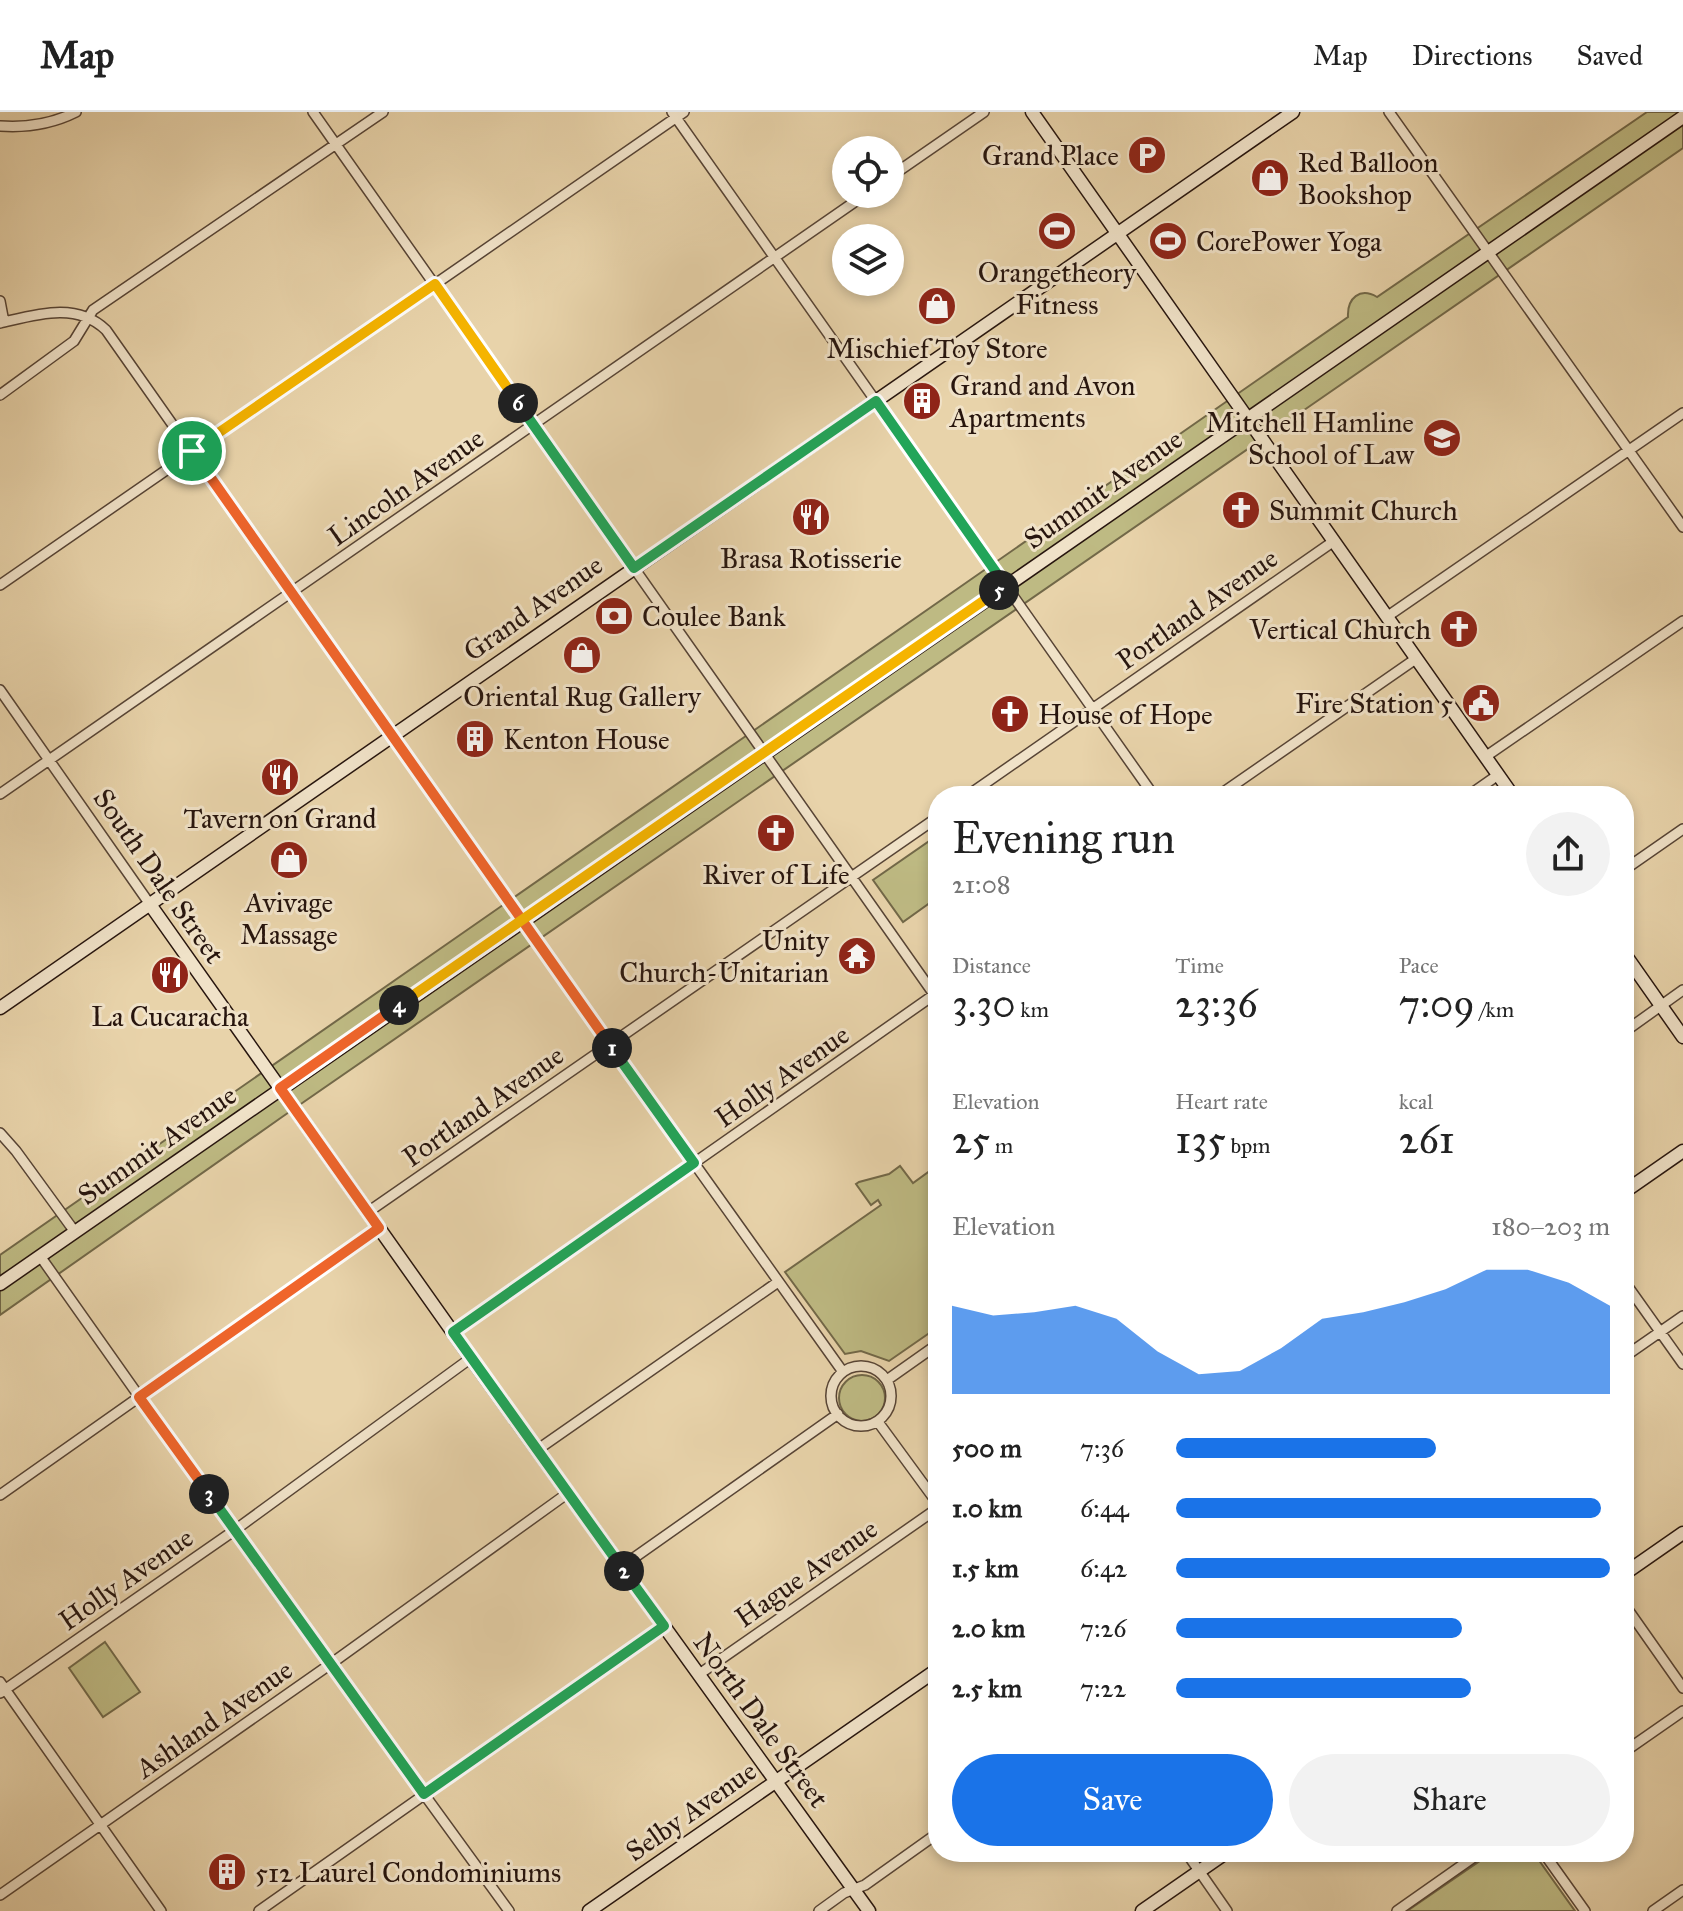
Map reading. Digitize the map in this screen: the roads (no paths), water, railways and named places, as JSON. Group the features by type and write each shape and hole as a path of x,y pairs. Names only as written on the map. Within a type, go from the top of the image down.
{"street":[{"path":"0,126 29,127 50,123 76,112"},
{"path":"313,112 928,984"},
{"path":"0,395 74,341 93,310 383,112"},
{"path":"904,167 984,112"},
{"path":"1032,112 1506,786"},
{"name":"Grand Avenue","path":"0,1008 1293,112"},
{"path":"1389,112 1683,527"},
{"path":"0,585 677,114 1147,786"},
{"name":"Summit Avenue","path":"0,1284 1683,117"},
{"name":"Lincoln Avenue","path":"0,794 846,208"},
{"path":"0,301 2,323 71,312 88,318 106,330 521,921 843,1372"},
{"path":"1388,616 1683,413"},
{"name":"Portland Avenue","path":"981,786 1334,541"},
{"path":"1485,757 1683,621"},
{"path":"1232,786 1417,658"},
{"name":"South Dale Street","path":"0,690 280,1088"},
{"path":"1482,786 1498,775"},
{"name":"Portland Avenue","path":"368,1212 928,824"},
{"path":"1634,863 1683,829"},
{"path":"1634,967 1683,1037"},
{"path":"1634,1025 1683,990"},
{"name":"Holly Avenue","path":"453,1332 928,1002"},
{"name":"North Dale Street","path":"280,1088 869,1911"},
{"path":"0,1133 75,1232"},
{"path":"1634,1185 1683,1151"},
{"path":"0,1495 379,1228"},
{"path":"40,1256 280,1596 332,1663 509,1911"},
{"path":"537,1450 778,1282"},
{"path":"1634,1295 1683,1364"},
{"path":"1634,1350 1683,1316"},
{"path":"887,1380 928,1351"},
{"name":"Holly Avenue","path":"2,1688 235,1530 471,1358"},
{"path":"862,1366 880,1373 887,1380 891,1403 878,1422 859,1427 850,1425 838,1414 831,1394 833,1384 843,1372 862,1366"},
{"path":"621,1567 838,1414"},
{"path":"878,1422 928,1492"},
{"name":"Ashland Avenue","path":"0,1895 332,1663 568,1493"},
{"name":"Hague Avenue","path":"698,1675 928,1513"},
{"path":"1634,1567 1683,1533"},
{"path":"1634,1618 1683,1688"},
{"path":"259,1911 664,1626"},
{"name":"Selby Avenue","path":"589,1911 928,1676"},
{"path":"2,1688 161,1911"},
{"path":"1634,1745 1683,1711"},
{"path":"819,1911 853,1889 865,1885 928,1840"},
{"path":"1193,1862 1227,1911"},
{"path":"1142,1911 1212,1862"},
{"path":"1397,1911 1467,1862"},
{"path":"1550,1862 1585,1911"},
{"path":"1653,1911 1683,1890"}],"place":[{"name":"Grand Place","path":"1147,155"},
{"name":"Red Balloon Bookshop","path":"1270,178"},
{"name":"Orangetheory Fitness","path":"1057,231"},
{"name":"CorePower Yoga","path":"1168,241"},
{"name":"Mischief Toy Store","path":"937,306"},
{"name":"Grand and Avon Apartments","path":"922,401"},
{"name":"Mitchell Hamline School of Law","path":"1442,438"},
{"name":"Summit Church","path":"1241,510"},
{"name":"Brasa Rotisserie","path":"811,517"},
{"name":"Coulee Bank","path":"614,616"},
{"name":"Vertical Church","path":"1459,629"},
{"name":"Oriental Rug Gallery","path":"582,655"},
{"name":"Fire Station 5","path":"1481,703"},
{"name":"House of Hope","path":"1010,714"},
{"name":"Kenton House","path":"475,739"},
{"name":"Tavern on Grand","path":"280,777"},
{"name":"River of Life","path":"776,833"},
{"name":"Avivage Massage","path":"289,860"},
{"name":"Unity Church-Unitarian","path":"857,956"},
{"name":"La Cucaracha","path":"170,975"},
{"name":"512 Laurel Condominiums","path":"227,1872"}]}
